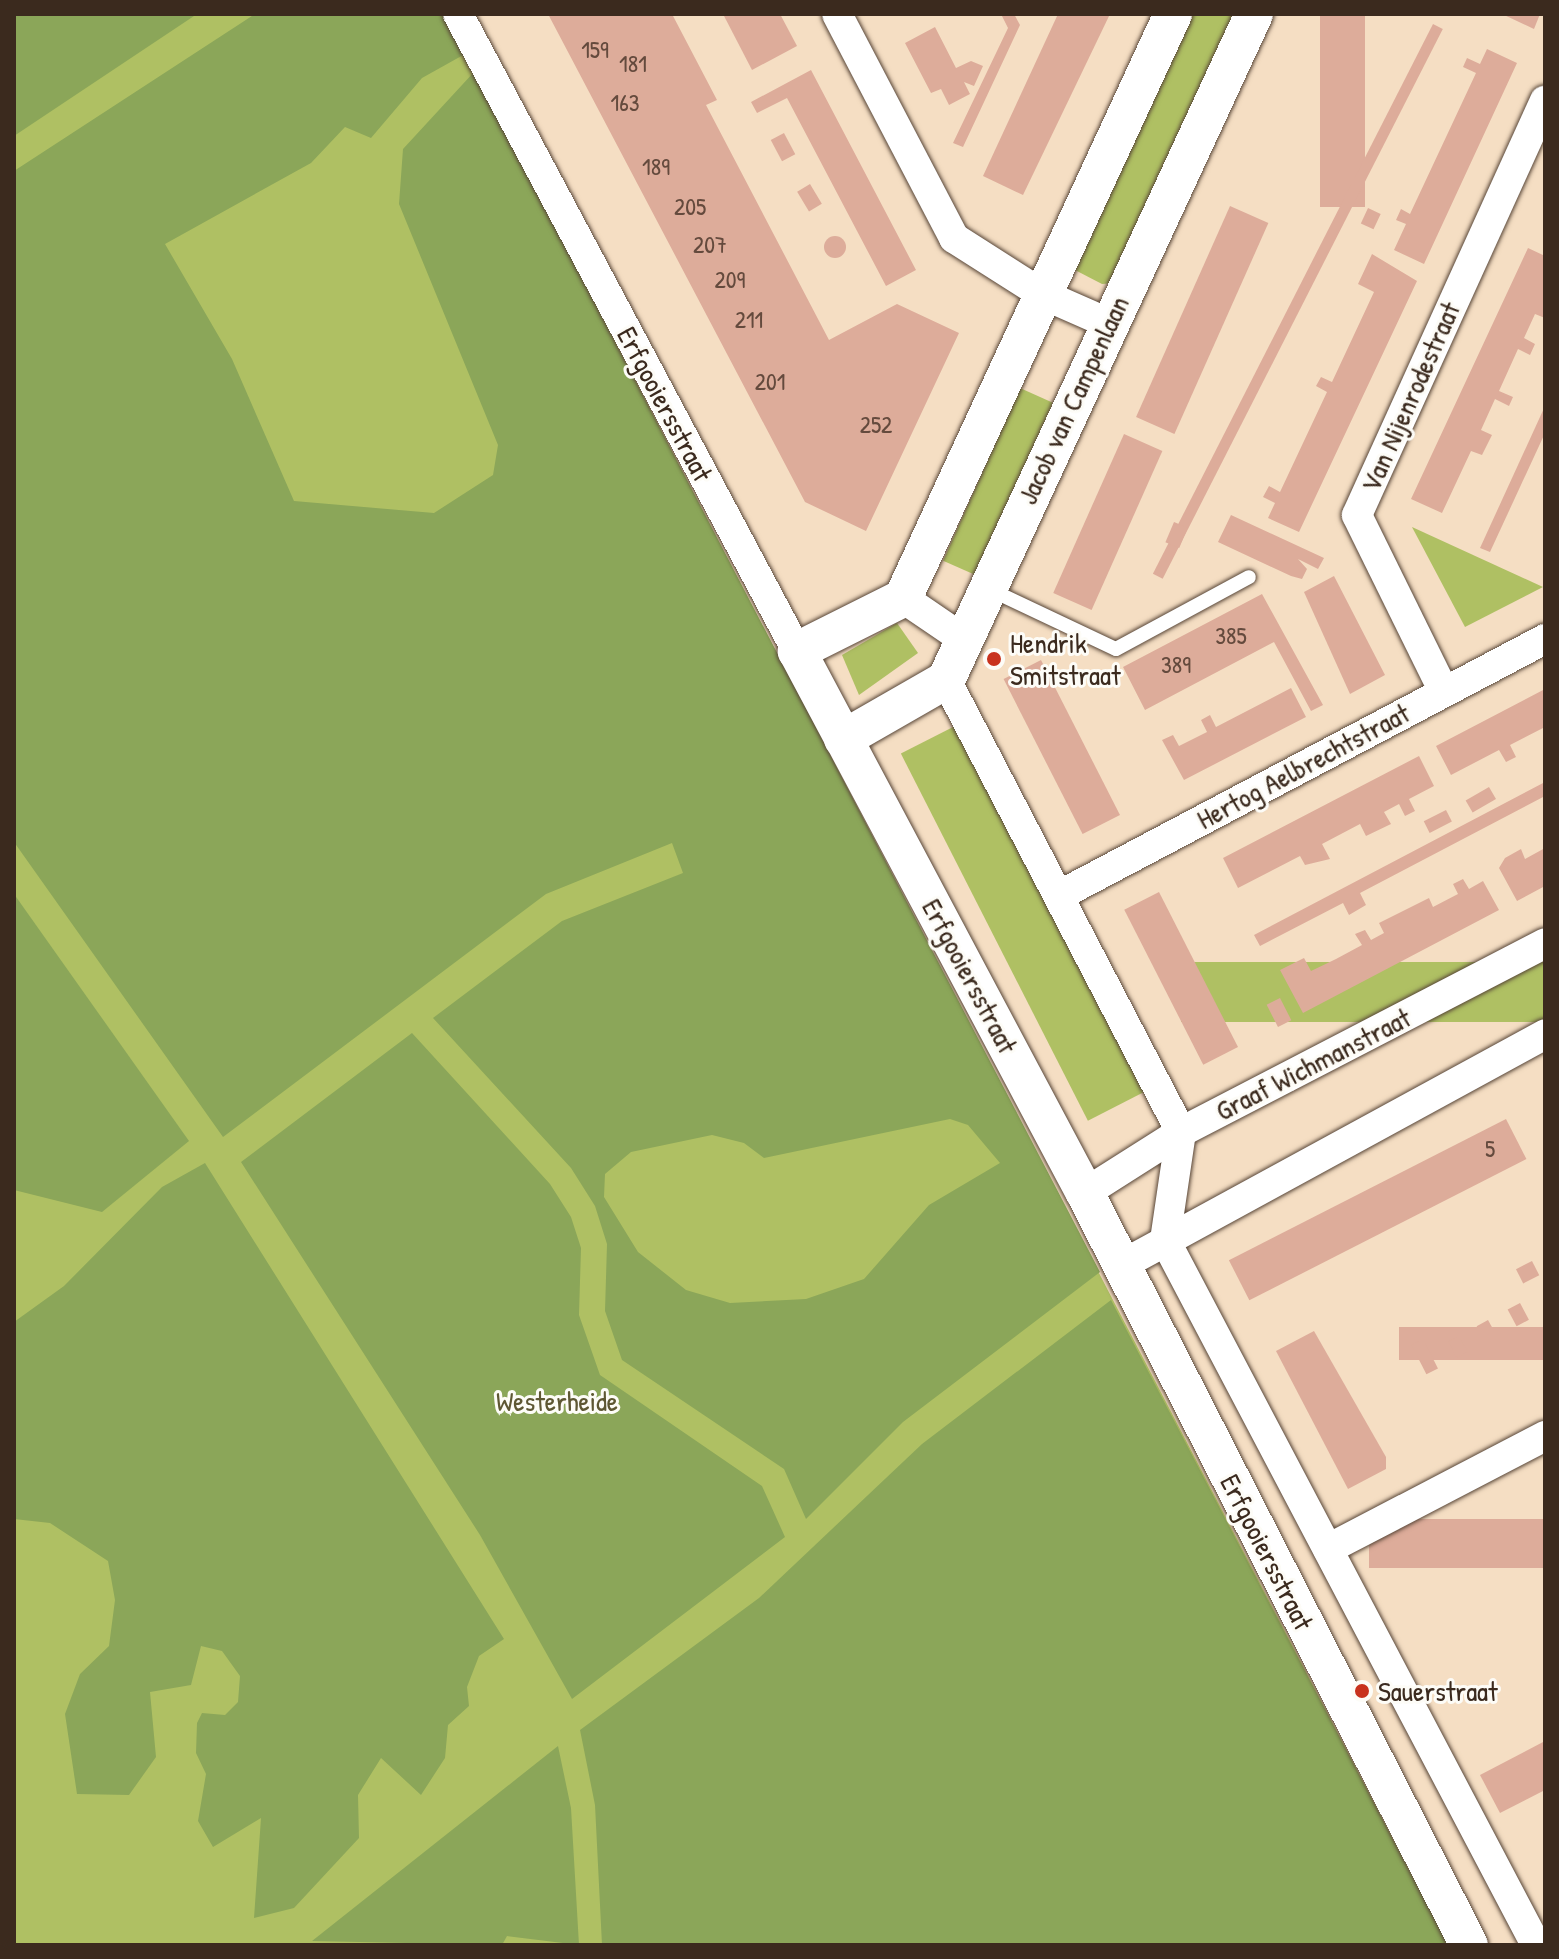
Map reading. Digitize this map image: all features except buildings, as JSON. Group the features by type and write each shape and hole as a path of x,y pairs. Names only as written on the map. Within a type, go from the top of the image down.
{"street":[{"name":"Erfgooiersstraat","path":"458,14 1085,1193 1469,1945"},
{"path":"837,14 954,238 1042,294 1108,323"},
{"path":"797,651 903,598 1173,14"},
{"name":"Jacob van Campenlaan","path":"946,680 1108,323 1254,14"},
{"name":"Van Nijenrodestraat","path":"1444,692 1357,515 1545,101"},
{"path":"903,598 963,639"},
{"name":"Hertog Aelbrechtstraat","path":"1062,894 1545,639"},
{"path":"843,739 946,680 1062,894 1181,1132 1165,1240"},
{"name":"Graaf Wichmanstraat","path":"1085,1193 1181,1132 1545,943"},
{"path":"1120,1266 1545,1034"},
{"name":"Erfgooiersstraat","path":"1165,1240 1536,1945"},
{"path":"1328,1549 1545,1436"}],"lane":[{"path":"987,588 1116,649 1249,577"}],"green space":[{"name":"Westerheide","path":"14,14 445,14 1448,1945 14,1945"},
{"path":"14,14 197,14 14,136"},
{"path":"255,14 445,14 465,54 422,78 371,138 345,127 311,163 165,244 232,359 294,501 434,513 493,475 498,445 399,204 403,149 474,72 1100,1272 903,1422 806,1519 784,1469 622,1360 605,1311 607,1244 595,1206 571,1168 433,1018 562,921 683,873 672,843 546,894 223,1137 14,842 14,171","holes":["950,1119 968,1125 1000,1163 929,1205 864,1279 806,1299 730,1303 686,1290 638,1252 604,1197 605,1174 631,1152 712,1135 744,1143 764,1158"]},
{"path":"1192,14 1241,14 1116,283 1102,284 1073,269"},
{"path":"1020,388 1053,403 976,575 943,561"},
{"path":"1412,527 1543,587 1465,627"},
{"path":"897,623 918,653 859,695 842,655"},
{"path":"957,725 1144,1092 1088,1121 901,754"},
{"path":"14,894 189,1141 102,1212 14,1190"},
{"path":"1181,962 1545,962 1545,1022 1181,1022"},
{"path":"412,1033 550,1184 571,1217 581,1248 579,1315 600,1375 762,1486 785,1537 572,1699 480,1535 241,1162"},
{"path":"205,1163 504,1639 479,1656 467,1687 469,1706 448,1725 445,1758 421,1795 381,1758 358,1795 359,1838 294,1908 254,1918 261,1818 213,1847 198,1821 206,1774 196,1753 197,1723 202,1713 225,1715 238,1702 240,1676 222,1651 201,1646 191,1685 150,1692 156,1757 129,1795 77,1794 65,1714 80,1674 109,1646 115,1600 108,1561 50,1523 14,1519 14,1322 64,1286 162,1187"},
{"path":"1111,1300 1448,1945 602,1945 595,1805 580,1730 759,1598 922,1444"},
{"path":"558,1746 571,1808 579,1945 507,1936 502,1945 312,1941"}],"place":[{"name":"Hendrik Smitstraat","path":"994,659"},
{"name":"Sauerstraat","path":"1362,1691"}]}
